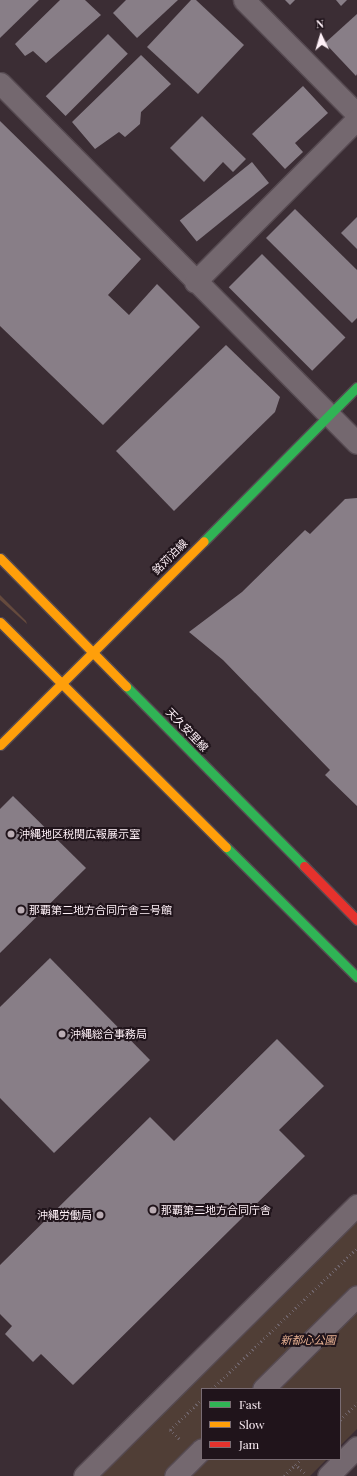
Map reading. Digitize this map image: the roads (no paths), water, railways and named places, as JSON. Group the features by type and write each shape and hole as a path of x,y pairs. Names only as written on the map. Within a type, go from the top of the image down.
{"street":[{"path":"244,0 357,114"},
{"path":"0,83 195,282 357,443"},
{"path":"195,282 357,119"},
{"name":"銘苅泊線","path":"0,745 357,386"},
{"name":"天久安里線","path":"0,558 357,920"},
{"path":"0,622 357,977"},
{"path":"84,1476 357,1205"},
{"path":"264,1388 357,1296"},
{"path":"328,1476 357,1447"},
{"path":"175,1476 199,1452"}],"place":[{"name":"沖縄地区税関広報展示室","path":"11,834"},
{"name":"那覇第二地方合同庁舎三号館","path":"21,910"},
{"name":"沖縄総合事務局","path":"62,1034"},
{"name":"那覇第二地方合同庁舎","path":"153,1210"},
{"name":"沖縄労働局","path":"100,1215"}],"park label":[{"name":"新都心公園","path":"308,1340"}]}
